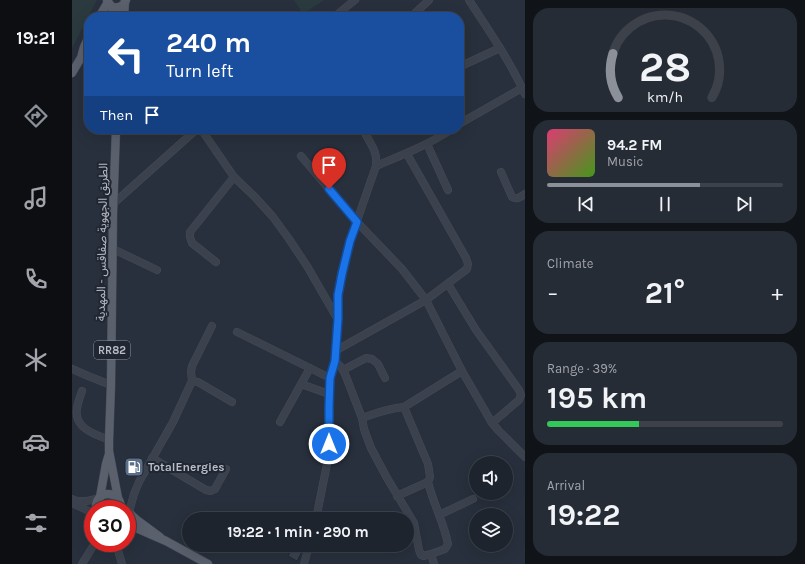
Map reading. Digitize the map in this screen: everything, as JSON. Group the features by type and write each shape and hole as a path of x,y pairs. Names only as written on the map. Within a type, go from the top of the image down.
{"main road":[{"path":"109,2 114,7 120,7 126,0"},
{"path":"125,12 126,0"},
{"path":"102,12 109,2"},
{"path":"106,12 109,2"},
{"path":"109,2 113,12"},
{"path":"82,56 84,47"},
{"path":"72,73 84,54"},
{"name":"الطريق الجهوية صفاقس - المهدية","path":"116,134 109,440 118,498"},
{"name":"الطريق الجهوية صفاقس - المهدية","path":"99,498 110,451"},
{"path":"99,498 106,494 112,494 118,498"},
{"path":"136,519 166,541"},
{"path":"136,528 166,541 208,564"}],"street":[{"path":"340,12 355,0"},
{"path":"416,12 429,0"},
{"path":"464,121 524,91 500,48 469,0"},
{"path":"464,65 500,48"},
{"path":"114,203 191,134"},
{"path":"204,134 234,177 273,217 289,239 307,266 338,319"},
{"path":"317,512 327,464 329,444 329,394 330,378 335,361 338,295 350,241 376,166 377,158 365,134"},
{"path":"376,166 407,154 444,134"},
{"path":"427,144 448,190"},
{"path":"335,351 426,300 467,269 468,264 466,258 407,154"},
{"path":"301,156 357,222 402,268 426,300 462,371 492,423 525,457"},
{"path":"501,172 512,197 518,198 525,194"},
{"path":"216,262 192,243 190,232 234,177"},
{"path":"113,249 157,270"},
{"path":"448,284 476,330 519,390 521,395 519,400 492,423"},
{"path":"130,500 173,422 192,381 192,366 212,326"},
{"path":"238,332 330,378"},
{"path":"343,370 366,358 372,358 378,364 384,378"},
{"path":"335,361 343,370 362,418 370,448 414,523 419,550 421,555 426,556 445,549 448,544 428,482 430,476 428,464 404,407"},
{"path":"280,422 310,368"},
{"path":"72,369 111,385"},
{"path":"362,418 394,407 404,407 462,371"},
{"path":"192,381 198,382 232,402"},
{"path":"301,384 329,394"},
{"path":"82,391 76,415 79,422 86,429 109,440"},
{"path":"152,458 206,490 211,491 215,489 226,468"},
{"path":"397,496 428,482"},
{"path":"73,503 99,498"},
{"path":"439,515 471,500"},
{"path":"73,503 84,508"},
{"path":"82,564 89,552"},
{"path":"116,564 118,552"},
{"path":"118,552 122,564"},
{"path":"304,564 308,552"},
{"path":"431,554 434,564"}],"shaded area":[{"path":"72,0 97,0 91,12 84,12 84,25 72,48"},
{"path":"294,0 324,0 306,12 302,12"}],"building":[{"path":"290,552 302,552 297,561 288,556"}],"place":[{"name":"TotalEnergies","path":"134,467"}],"route":[{"path":"329,189 357,222 350,241 338,295 335,361 330,378 329,444"}]}
